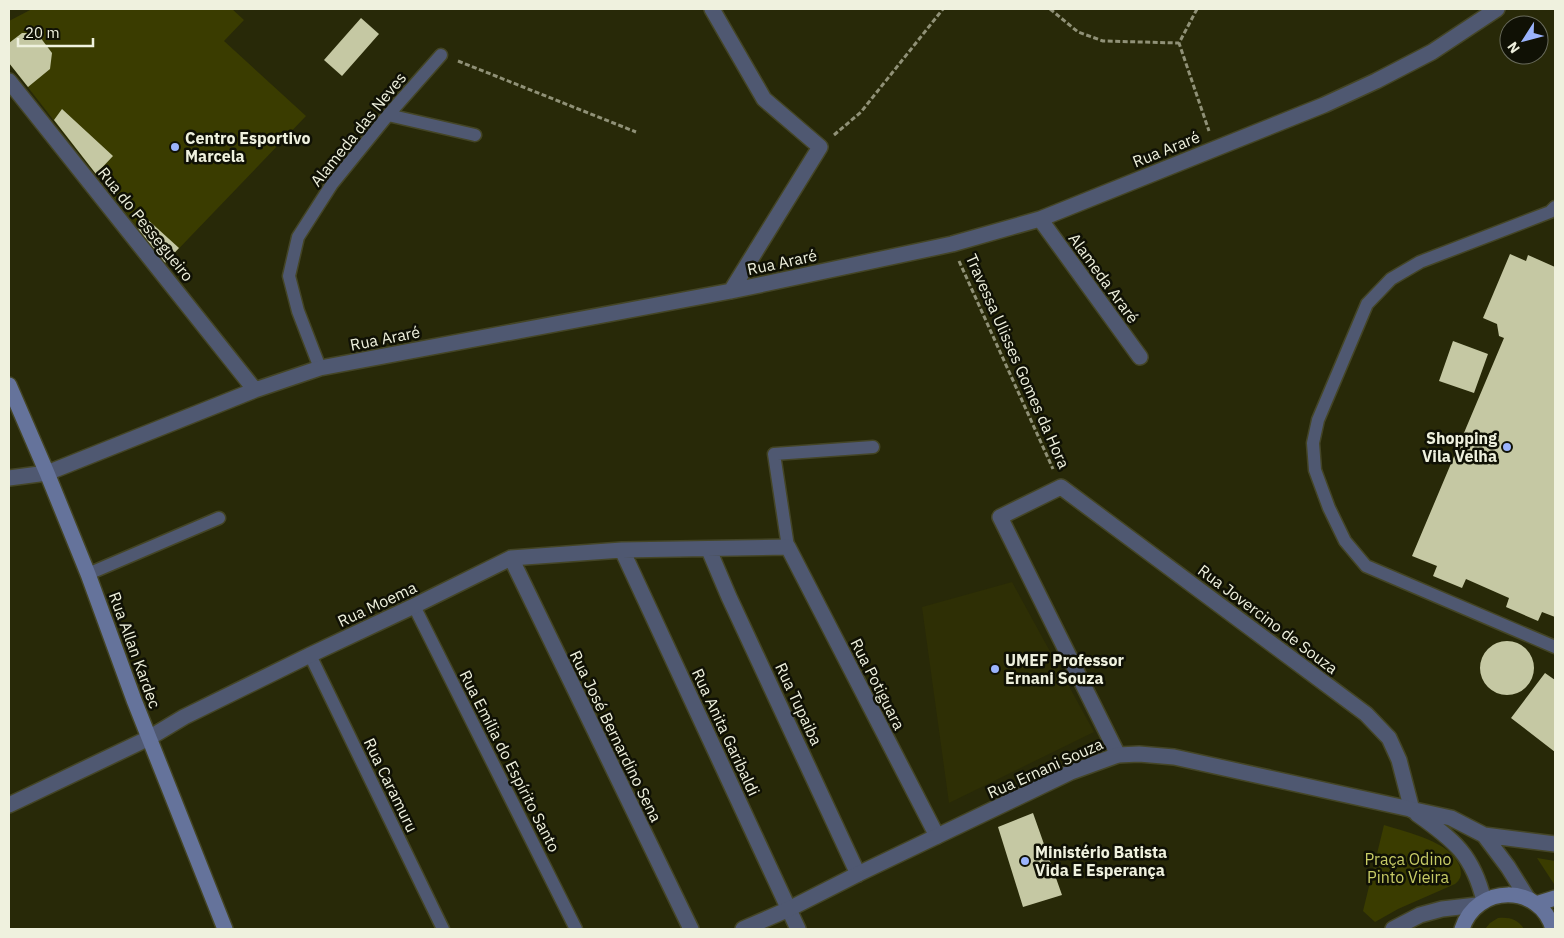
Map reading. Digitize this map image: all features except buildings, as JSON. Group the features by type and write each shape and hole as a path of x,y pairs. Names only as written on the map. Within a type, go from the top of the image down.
{"main road":[{"name":"Rua Allan Kardec","path":"9,385 47,472 88,574 148,738 225,929"},
{"path":"1462,929 1466,919 1481,903 1492,897 1510,894 1532,901 1555,898"},
{"path":"1532,901 1548,918 1553,929"}],"street":[{"path":"712,9 764,99 820,147 731,291"},
{"name":"Rua Araré","path":"9,478 47,472 255,390 320,368 731,291 952,244 1040,219 1324,105 1432,52 1497,9"},
{"name":"Rua do Pessegueiro","path":"9,80 255,390"},
{"name":"Alameda Araré","path":"1040,219 1140,357"},
{"path":"1061,487 1000,517 1118,755"},
{"name":"Rua Jovercino de Souza","path":"1061,487 1366,714 1389,738 1399,760 1412,810"},
{"name":"Rua Moema","path":"9,805 148,738 184,717 510,558 622,550 709,550 788,547"},
{"name":"Rua Potiguara","path":"788,547 937,836"},
{"name":"Rua Anita Garibaldi","path":"622,550 798,929"},
{"name":"Rua Tupaiba","path":"709,550 858,874"},
{"name":"Rua José Bernardino Sena","path":"510,558 691,929"},
{"name":"Rua Ernani Souza","path":"742,929 789,909 1071,772 1118,755 1139,754 1174,757 1450,818 1484,835 1532,901"},
{"name":"Rua Ernani Souza","path":"1412,810 1449,837 1464,853 1475,871 1481,903"},
{"path":"1484,835 1555,844"},
{"path":"1393,929 1420,915 1442,909 1481,903"}],"lane":[{"name":"Alameda das Neves","path":"320,368 298,311 289,276 298,237 332,184 388,115 441,55"},
{"path":"388,115 476,136"},
{"path":"1555,207 1550,212 1420,262 1391,279 1366,304 1318,420 1313,443 1315,470 1329,508 1345,541 1366,566 1555,647"},
{"path":"788,547 774,454 873,447"},
{"path":"88,574 219,518"},
{"name":"Rua Emília do Espírito Santo","path":"414,606 576,929"},
{"name":"Rua Caramuru","path":"310,655 443,929"}],"path":[{"path":"820,147 861,112 943,9"},
{"path":"1050,9 1078,32 1103,41 1179,43"},
{"path":"1197,9 1179,43 1215,148"},
{"path":"441,55 636,132"},
{"name":"Travessa Ulisses Gomes da Hora","path":"952,244 1061,487"}],"shaded area":[{"name":"UMEF Professor Ernani Souza","path":"1012,582 1094,732 949,803 922,607"}],"green space":[{"name":"Centro Esportivo Marcela","path":"32,9 232,9 244,20 224,41 306,116 165,263 9,63 9,21"},
{"name":"Praça Odino Pinto Vieira","path":"1384,825 1438,844 1455,858 1460,867 1461,875 1455,884 1398,909 1375,922 1363,911"},
{"path":"1537,858 1555,861 1555,884 1554,884"},
{"path":"1498,918 1513,919 1524,929 1485,929"}],"place":[{"name":"Centro Esportivo Marcela","path":"175,147"},
{"name":"Shopping Vila Velha","path":"1507,447"},
{"name":"UMEF Professor Ernani Souza","path":"995,669"},
{"name":"Ministério Batista Vida E Esperança","path":"1025,861"}]}
